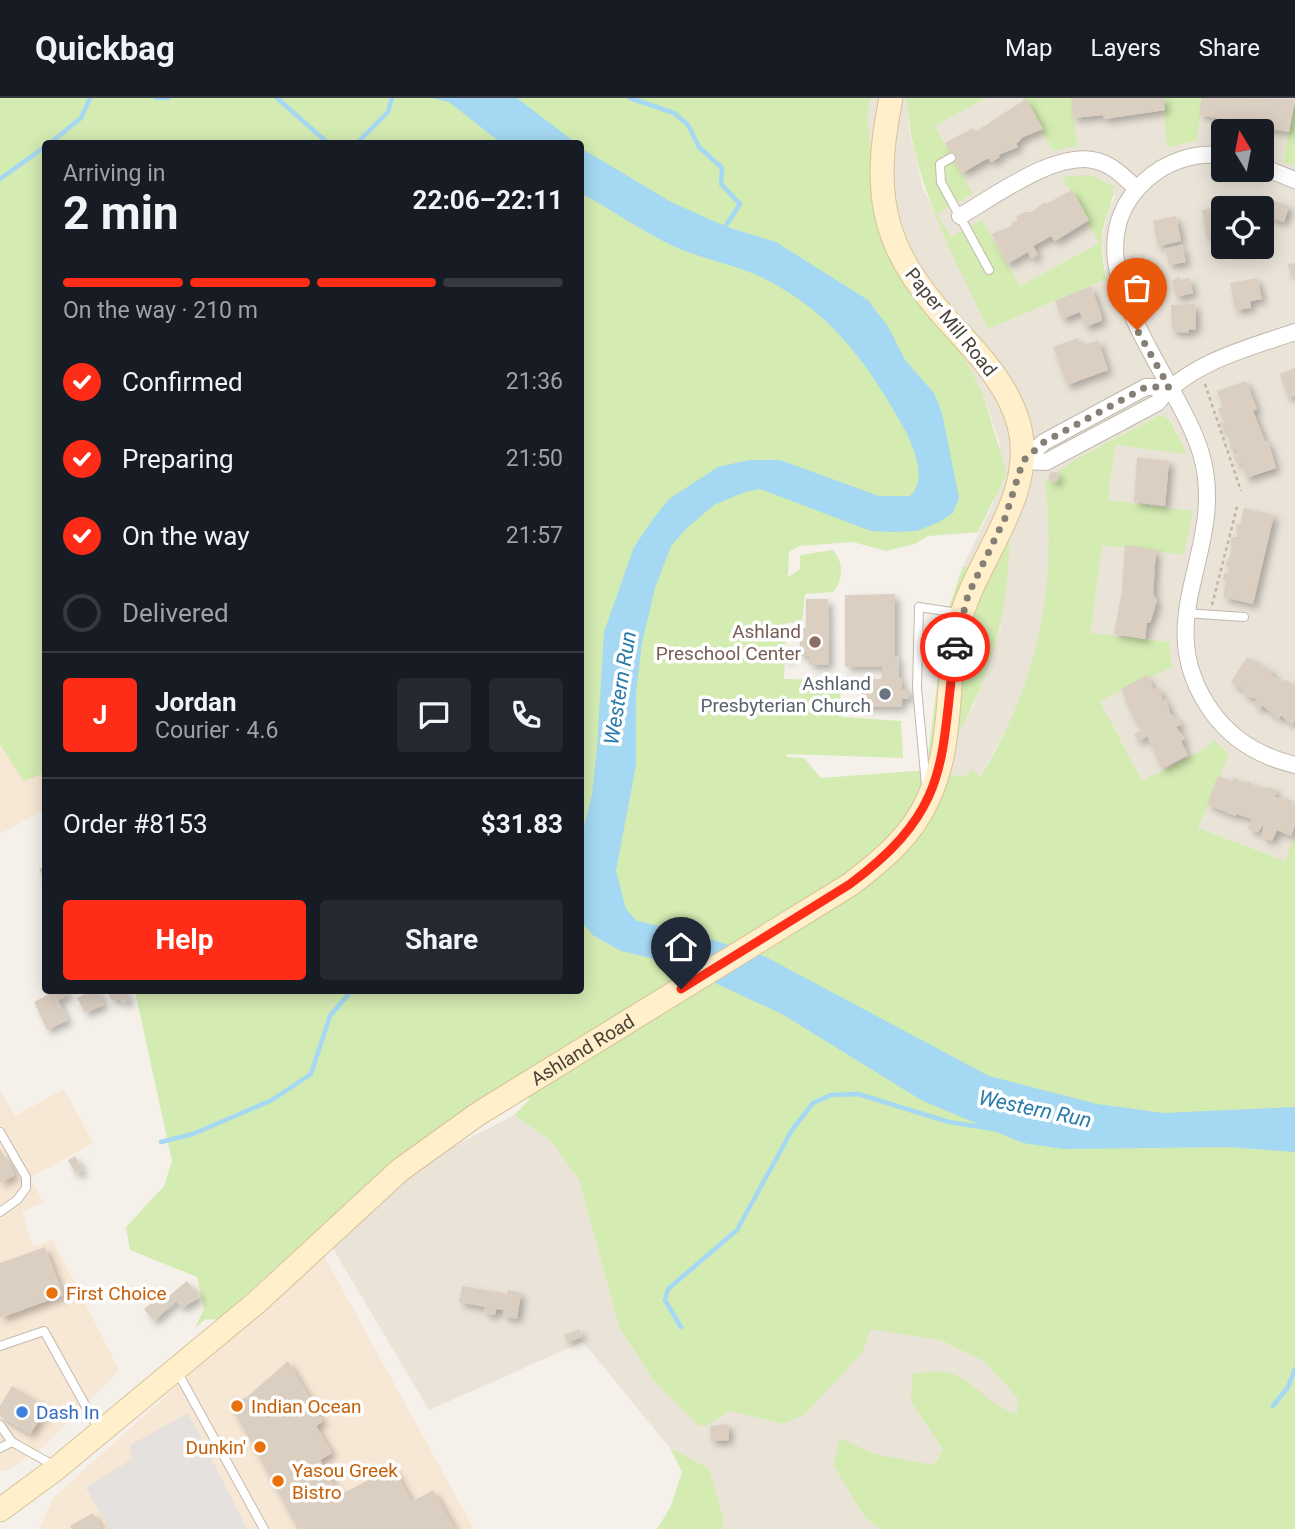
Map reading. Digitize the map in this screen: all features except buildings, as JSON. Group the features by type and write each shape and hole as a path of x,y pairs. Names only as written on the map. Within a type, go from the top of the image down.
{"main road":[{"name":"Paper Mill Road","path":"891,98 885,135 882,185 892,241 915,281 980,356 1007,394 1019,427 1023,461"},
{"name":"Ashland Road","path":"0,1510 57,1468 257,1302 420,1154 478,1114 763,939 877,864 910,830 928,800 944,749 953,656 961,614 1014,495 1023,461"}],"street":[{"path":"1211,155 1175,161 1154,172 1137,189 1124,207 1117,228 1120,275 1137,330 1198,442 1207,482 1205,529 1185,613 1184,639 1188,664 1196,685 1219,721 1251,748 1269,758 1295,765"},
{"path":"960,216 1068,160 1097,161 1112,167 1137,189"},
{"path":"1274,172 1295,180"},
{"path":"1023,461 1044,442 1146,387 1169,387 1221,360 1295,332"}],"lane":[{"path":"951,158 940,164 941,182 989,270"},
{"path":"928,800 917,688 919,607 961,614"},
{"path":"1185,613 1244,617"},
{"path":"0,1132 26,1177 26,1188 17,1200 0,1212"},
{"path":"0,1346 44,1331 100,1432"},
{"path":"176,1370 264,1529"},
{"path":"0,1424 12,1441 57,1468"},
{"path":"0,1448 12,1441"}],"path":[{"path":"1204,381 1241,491"},
{"path":"1210,615 1238,503"}],"shaded area":[{"path":"862,98 906,98 909,129 923,188 988,329 1106,279 1102,242 1106,218 1115,196 1062,177 1099,243 1020,286 993,237 950,237 936,214 973,194 935,126 986,98 1022,98 1053,151 1064,148 1072,98 1163,98 1168,148 1196,141 1204,98 1295,98 1283,161 1295,166 1295,835 1285,861 1198,828 1228,754 1213,741 1206,748 1142,781 1100,701 1172,666 1168,642 1091,634 1102,544 1183,555 1193,511 1108,501 1115,445 1186,453 1170,418 1160,415 1076,459 1046,481 1051,553 1048,596 1041,636 1016,711 978,780 928,770 928,755 941,761 974,705 1001,627 983,569 963,566 994,502 1000,444 982,392 875,183"},
{"path":"0,385 42,566 42,811 0,834"},
{"path":"64,1089 93,1143 30,1178 43,1202 22,1212 33,1247 53,1240 119,1370 41,1449 6,1471 0,1470 0,1090 15,1116"},
{"path":"514,1115 551,1141 579,1180 619,1326 706,1426 730,1411 783,1424 871,1327 921,1331 985,1362 1019,1398 1017,1415 990,1403 956,1375 911,1402 943,1449 933,1466 875,1454 840,1439 833,1465 865,1518 881,1529 724,1529 723,1516 709,1468 670,1448 583,1342 429,1410 332,1247 430,1159"},
{"path":"323,1254 474,1529 39,1529 54,1497"},
{"path":"188,1413 247,1529 110,1529 86,1488 132,1459 130,1445"}],"green space":[{"path":"0,98 870,98 867,118 875,183 982,392 1007,473 978,532 928,536 915,544 886,551 853,542 799,546 789,552 788,577 800,569 800,555 833,550 841,571 833,592 805,594 802,622 786,623 784,679 839,680 842,717 901,721 903,758 787,754 787,757 804,758 821,778 928,770 965,777 972,769 980,777 1016,707 1039,635 1048,560 1045,481 1076,459 1160,415 1169,418 1187,454 1115,445 1108,500 1193,511 1184,555 1102,545 1091,633 1169,642 1172,667 1100,701 1142,781 1206,748 1213,740 1229,754 1198,828 1285,861 1295,835 1295,1529 881,1529 865,1518 833,1465 840,1438 875,1454 934,1465 943,1449 911,1402 912,1374 951,1373 971,1384 999,1406 1017,1414 1018,1398 985,1362 940,1340 871,1329 862,1353 805,1414 783,1424 730,1411 706,1426 698,1425 654,1381 619,1326 579,1180 551,1141 514,1115 530,1099 512,1083 362,1190 218,1320 206,1319 195,1328 204,1309 197,1277 130,1250 126,1227 164,1186 172,1161 136,994 584,994 584,140 42,140 42,774 23,781 0,744"},
{"path":"906,98 986,98 935,126 973,194 937,214 951,237 982,220 1020,286 1099,243 1062,177 1090,175 1113,186 1113,196 1102,235 1106,279 988,329 948,245 926,189 910,130"},
{"path":"1022,98 1072,98 1077,146 1053,151"},
{"path":"1163,98 1204,98 1196,141 1167,148"},
{"path":"1295,98 1295,166 1283,162"},
{"path":"1009,516 1007,582 995,644 973,704 941,761 928,755 946,616 963,566 983,569"},
{"path":"670,1448 709,1468 723,1516 724,1529 657,1529 670,1508 682,1472"}],"water":[{"path":"431,98 517,98 572,140 497,140 449,102"},
{"name":"Western Run","path":"584,150 671,202 727,227 776,242 868,300 889,328 905,360 934,393 942,413 959,498 953,513 917,531 871,531 760,489 714,505 671,546 655,588 642,643 636,693 636,765 616,871 626,909 637,921 695,934 766,957 989,1076 1097,1104 1164,1113 1295,1107 1295,1152 1227,1147 1064,1149 1023,1143 921,1100 782,1014 672,963 621,951 594,936 584,925 584,827 592,794 597,748 604,632 634,547 653,519 669,499 718,467 749,460 780,460 879,496 910,496 918,482 919,474 906,432 878,384 827,322 784,289 759,276 691,253 647,232 584,195"}],"waterway":[{"path":"54,140 81,118 90,98"},
{"path":"156,98 168,98"},
{"path":"277,98 324,140"},
{"path":"360,140 388,112 392,98"},
{"path":"630,98 674,113 688,125 699,147 722,168 721,184 740,204 723,230"},
{"path":"0,179 42,149"},
{"path":"161,1142 193,1134 272,1100 311,1074 330,1016 349,994"},
{"path":"681,1327 665,1300 668,1289 737,1230 792,1130 813,1103 831,1095 858,1094 949,1122 1000,1130"},
{"path":"1273,1406 1288,1387 1295,1369"}],"way so far":[{"path":"955,647 961,614 1005,518 1023,461 1044,442 1146,387 1169,387 1137,330"}],"place":[{"name":"Ashland Preschool Center","path":"815,642"},
{"name":"Ashland Presbyterian Church","path":"885,694"},
{"name":"First Choice","path":"52,1293"},
{"name":"Indian Ocean","path":"237,1406"},
{"name":"Dash In","path":"22,1412"},
{"name":"Dunkin'","path":"260,1447"},
{"name":"Yasou Greek Bistro","path":"278,1481"}],"route":[{"path":"681,989 850,884 897,846 910,830 928,800 940,769 955,647"}]}
